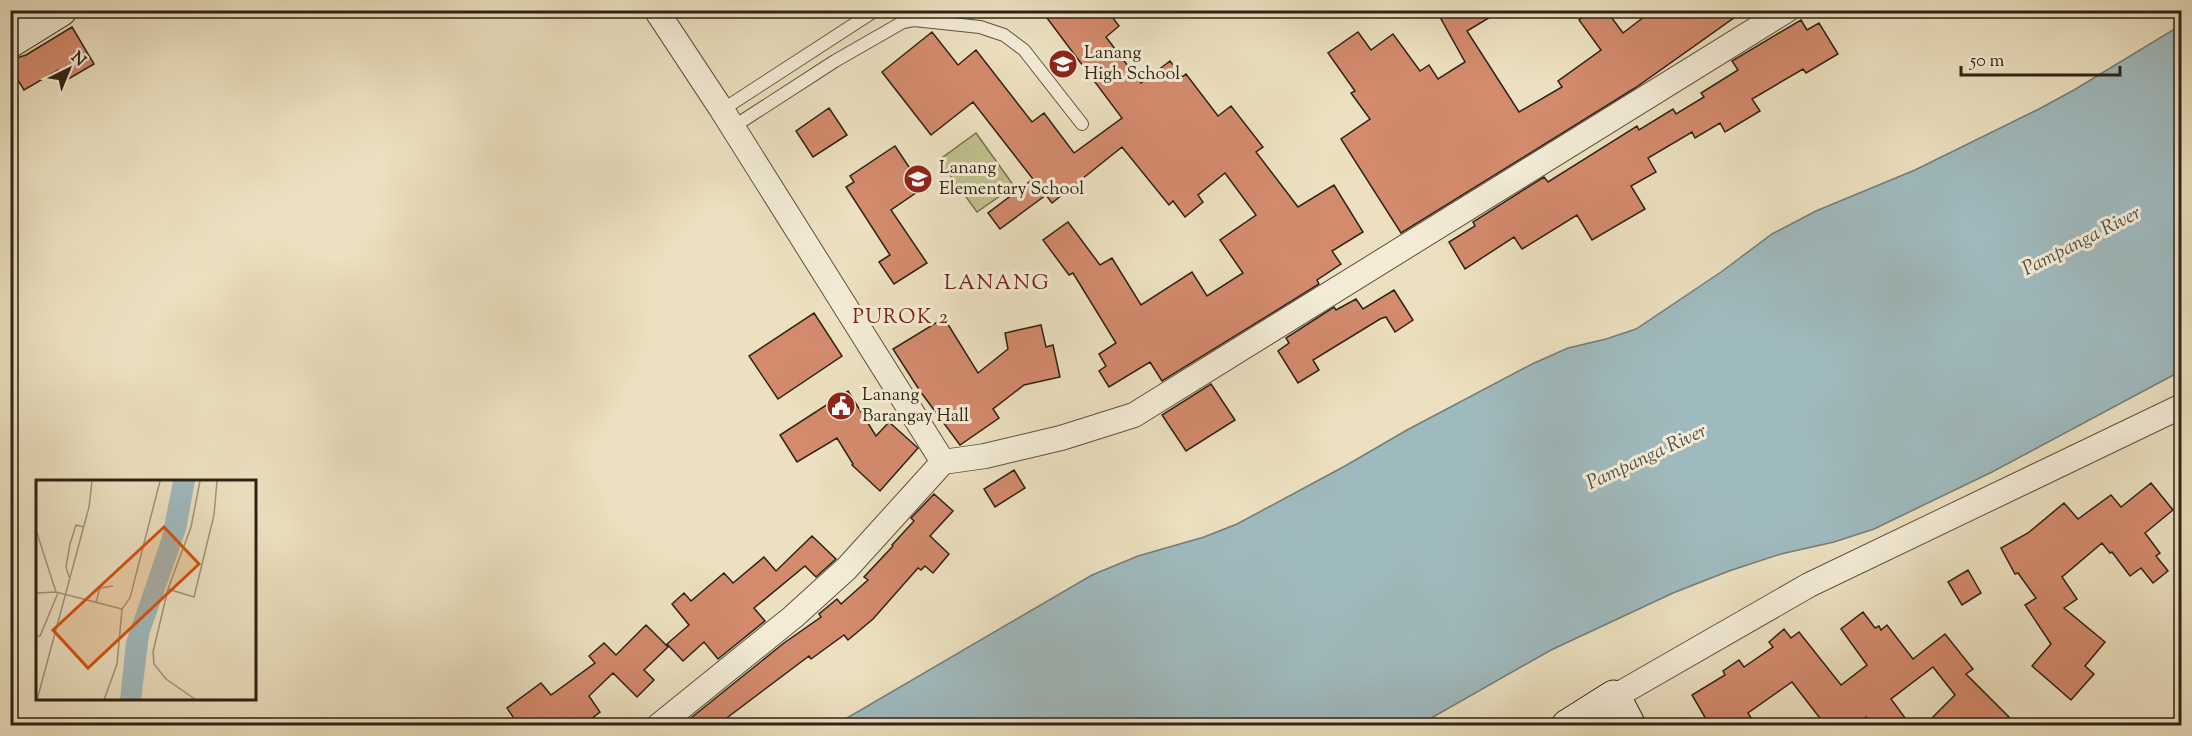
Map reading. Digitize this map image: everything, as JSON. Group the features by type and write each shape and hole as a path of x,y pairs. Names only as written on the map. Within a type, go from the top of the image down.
{"street":[{"path":"10,41 60,10"},
{"path":"656,10 728,119 943,462"},
{"path":"658,726 793,617 847,568 943,462 985,456 1061,438 1134,415 1787,10"},
{"path":"1568,726 1614,697 1809,585 2181,406"},
{"path":"1614,697 1629,726"}],"lane":[{"path":"728,119 876,10"},
{"path":"728,119 903,22 914,20 981,27 1004,35 1024,50 1082,124"}],"green space":[{"path":"976,133 1014,186 977,212 939,160"}],"water":[{"name":"Pampanga River","path":"2181,25 2181,371 1992,472 1874,529 1834,542 1781,554 1673,593 1551,650 1419,725 835,725 1092,575 1138,556 1204,537 1237,524 1532,364 1568,348 1636,329 1721,272 1772,234 1816,211 1915,170 2039,109"}],"building":[{"path":"1041,10 1107,10 1119,26 1106,37 1141,83 1170,61 1182,77 1186,74 1218,116 1231,106 1263,147 1256,152 1298,207 1334,185 1363,232 1332,251 1341,264 1317,280 1319,284 1162,381 1150,362 1109,387 1099,371 1106,366 1099,354 1116,343 1073,273 1069,275 1043,240 1068,222 1100,265 1112,258 1141,305 1192,272 1207,296 1243,273 1220,240 1256,215 1225,173 1198,195 1203,202 1185,217 1173,201 1169,205 1122,147 1052,203 1046,195 1000,229 988,213 1033,179 973,102 931,135 882,72 932,32 958,65 976,50 1032,122 1044,113 1074,153 1122,118"},
{"path":"1436,10 1502,10 1467,31 1519,112 1562,87 1558,81 1601,50 1579,20 1592,10 1606,10 1623,33 1653,10 1745,10 1635,88 1401,233 1341,139 1370,119 1351,93 1355,91 1328,53 1358,32 1371,50 1393,34 1420,71 1429,65 1438,79 1465,62"},
{"path":"1801,20 1807,30 1819,23 1838,54 1806,73 1803,69 1752,99 1760,111 1725,132 1720,123 1695,138 1692,132 1648,158 1656,172 1631,186 1645,209 1592,240 1577,215 1522,249 1514,237 1465,269 1449,242 1475,226 1473,222 1544,177 1548,182 1637,126 1639,130 1673,109 1676,114 1704,97 1701,93 1738,70 1732,61"},
{"path":"72,27 94,64 65,81 58,70 24,90 10,67 10,60 26,55"},
{"path":"829,108 847,135 813,157 796,131"},
{"path":"895,146 923,188 891,210 927,263 894,284 879,262 890,255 846,187 854,182 850,176"},
{"path":"1394,290 1413,320 1395,332 1386,317 1380,319 1313,360 1319,370 1298,383 1278,351 1289,343 1286,338 1334,307 1336,310 1356,299 1363,309"},
{"path":"814,313 842,356 778,399 749,356"},
{"path":"944,318 978,373 1008,349 1005,333 1041,325 1046,347 1053,345 1060,377 1024,385 993,409 999,418 960,445 920,391 893,349"},
{"path":"1211,384 1235,420 1186,451 1162,415"},
{"path":"848,391 876,436 889,422 918,448 880,491 852,465 837,438 797,462 780,435"},
{"path":"1014,470 1025,488 995,507 984,489"},
{"path":"2151,483 2173,510 2145,533 2160,553 2156,556 2168,571 2153,583 2141,568 2130,576 2112,552 2110,553 2102,543 2062,577 2077,599 2064,608 2105,642 2085,666 2094,674 2071,700 2032,666 2051,644 2025,605 2036,598 2018,573 2015,574 2001,548 2028,533 2064,503 2078,519 2111,495 2121,507"},
{"path":"934,494 953,511 930,536 949,554 933,573 925,566 921,570 918,568 873,619 848,640 844,635 811,659 809,656 716,726 681,726 784,643 821,617 819,614 837,599 841,604 868,580 864,577 893,546 914,521 911,518"},
{"path":"812,536 836,559 816,577 805,566 754,608 765,621 718,659 704,642 683,661 667,644 689,625 672,604 684,593 691,601 724,573 733,583 764,557 776,571"},
{"path":"1968,570 1981,593 1962,605 1948,582"},
{"path":"1863,612 1875,628 1879,626 1881,630 1887,625 1913,659 1945,634 1973,669 1966,674 2018,726 1924,726 1955,695 1933,667 1891,699 1911,726 1873,726 1866,717 1855,726 1826,726 1792,682 1748,713 1756,726 1710,726 1692,695 1725,675 1723,671 1739,660 1744,667 1773,647 1769,642 1784,629 1791,638 1799,632 1841,685 1867,665 1841,629"},
{"path":"646,625 668,647 644,670 654,680 637,697 613,673 589,696 600,712 582,726 519,726 507,708 541,683 551,695 595,663 589,656 604,643 616,655"}],"place":[{"name":"Lanang High School","path":"1063,64"},
{"name":"Lanang Elementary School","path":"918,179"},
{"name":"Lanang Barangay Hall","path":"841,406"}],"district":[{"name":"LANANG","path":"997,284"},
{"name":"PUROK 2","path":"901,318"}]}
